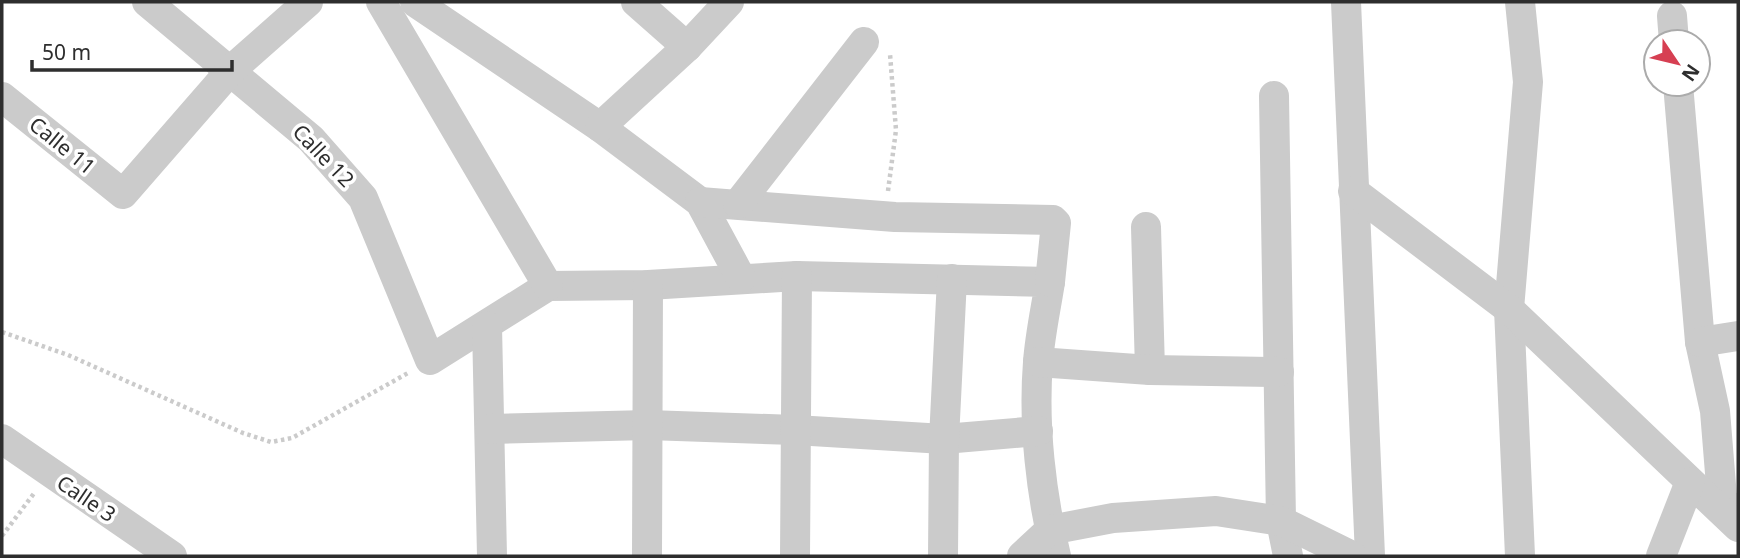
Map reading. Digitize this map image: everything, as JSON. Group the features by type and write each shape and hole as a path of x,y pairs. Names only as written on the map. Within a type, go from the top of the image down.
{"street":[{"name":"Calle 12","path":"147,2 311,139 363,198 430,360"},
{"path":"231,70 309,2"},
{"path":"381,2 548,286"},
{"path":"415,2 600,127 700,202 741,278"},
{"path":"636,2 687,47"},
{"path":"600,127 687,47 729,2"},
{"path":"1346,2 1370,556"},
{"path":"1520,2 1528,82 1509,309 1520,556"},
{"path":"738,204 877,41"},
{"name":"Calle 11","path":"2,97 122,194 231,70"},
{"path":"1274,96 1281,521 1288,556"},
{"path":"1679,98 1700,342 1733,514"},
{"path":"1353,191 1509,309 1690,482 1733,514"},
{"path":"700,202 885,216 1053,220 1056,223 1038,362 1038,431 1053,543"},
{"path":"1146,226 1150,370"},
{"path":"430,360 548,286 648,285 797,276 1049,282"},
{"path":"795,556 797,276"},
{"path":"943,556 944,439 952,279"},
{"path":"647,556 648,285"},
{"path":"487,326 492,556"},
{"path":"1700,342 1738,336"},
{"path":"1038,362 1150,370 1279,372"},
{"path":"490,429 648,425 944,439 1038,431"},
{"name":"Calle 3","path":"2,439 49,474 172,556"},
{"path":"1661,556 1690,482"},
{"path":"1022,556 1113,517 1216,511 1281,521 1352,556"}],"path":[{"path":"877,41 896,130 885,216"},
{"path":"2,332 68,355 243,433 271,442 292,438 304,432 430,360"},
{"path":"2,536 49,474"}]}
